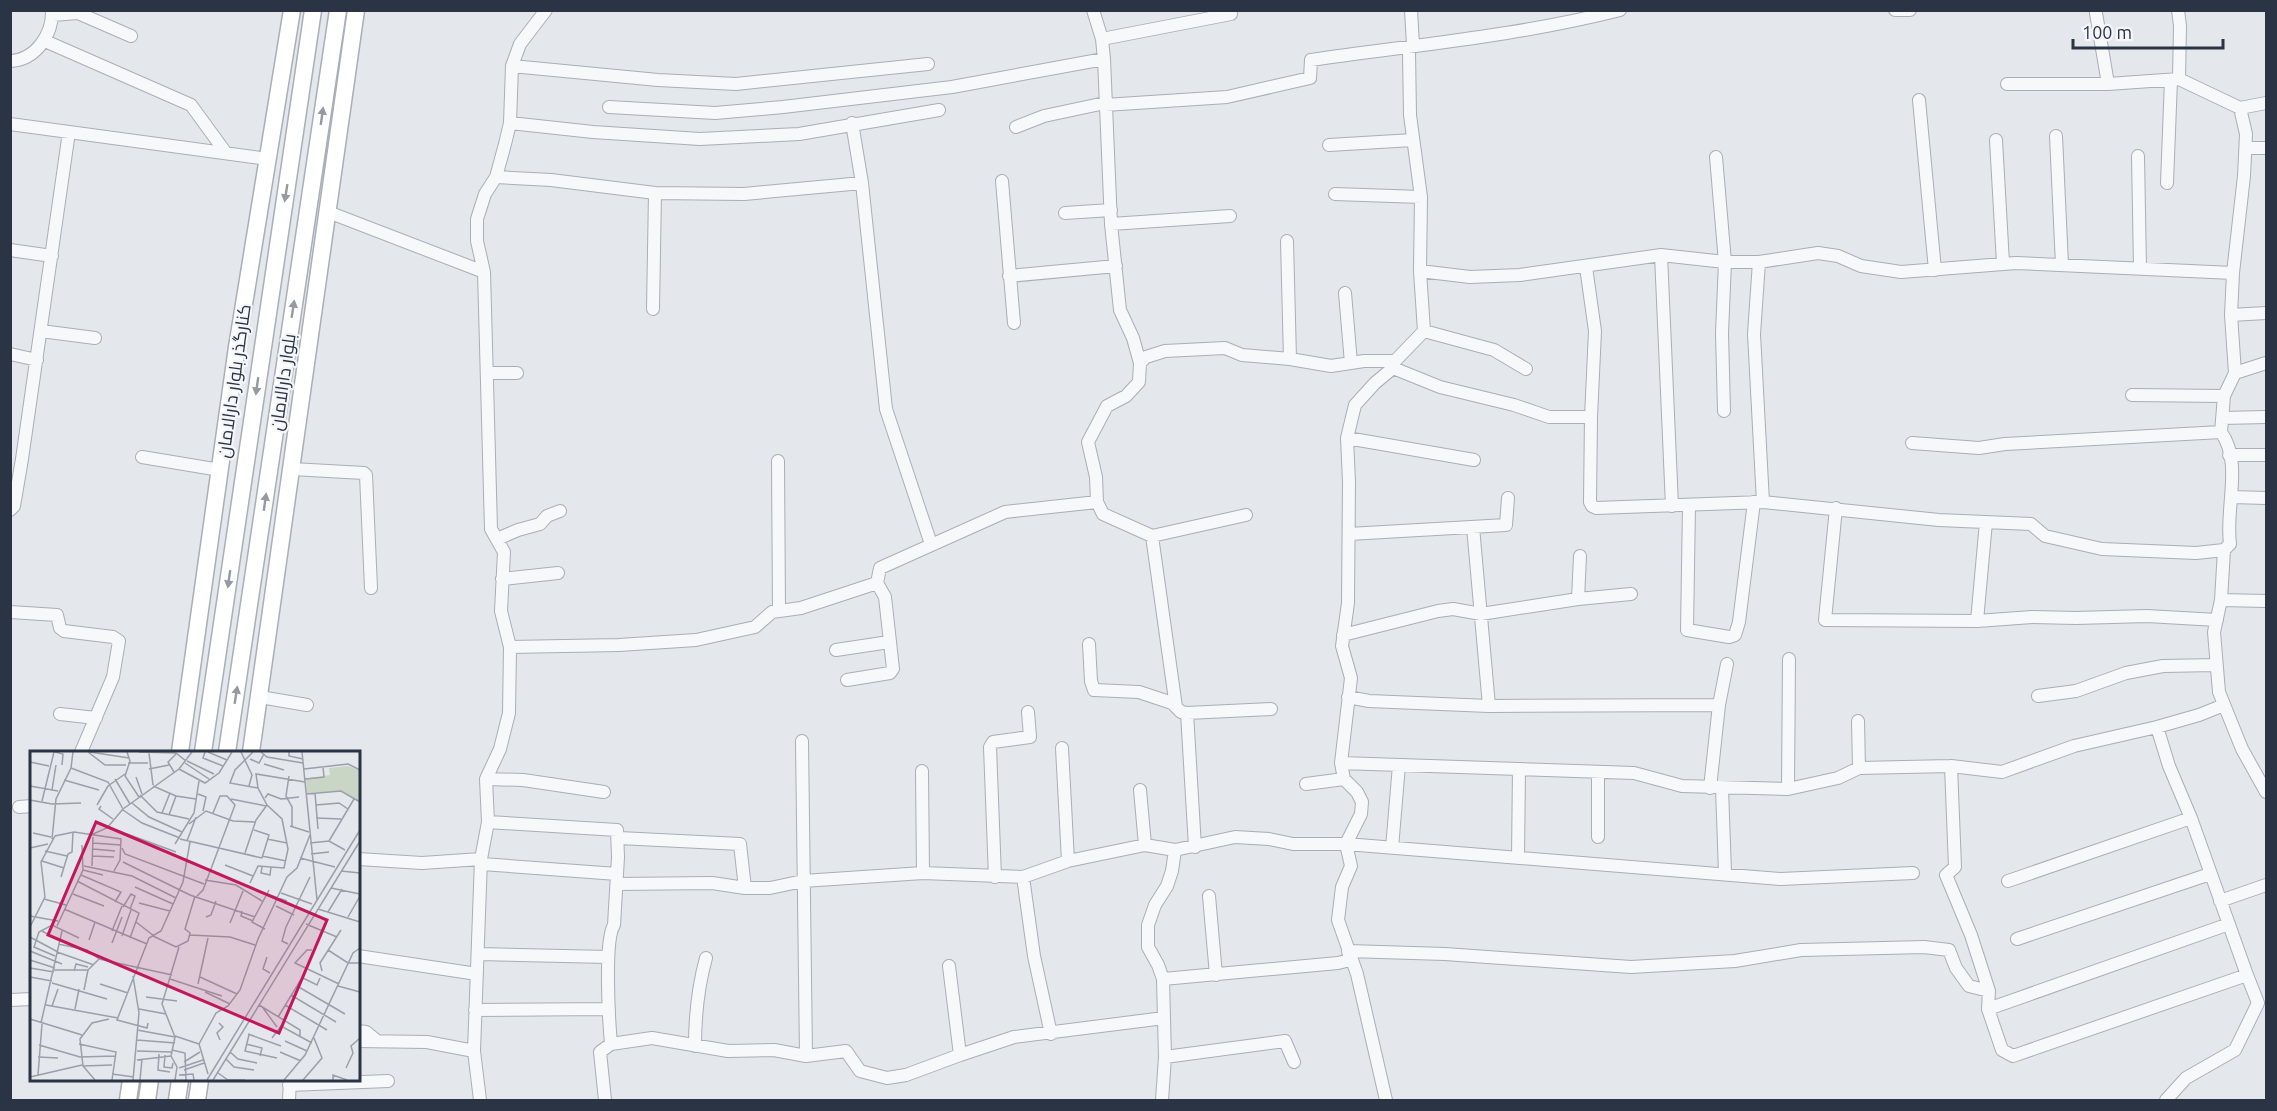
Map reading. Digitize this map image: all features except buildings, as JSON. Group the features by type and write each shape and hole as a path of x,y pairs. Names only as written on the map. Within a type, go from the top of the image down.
{"street":[{"name":"کنارگذر بلوار دارالامان","path":"180,751 237,347 292,10"},
{"name":"بلوار دارالامان","path":"203,751 313,10"},
{"name":"بلوار دارالامان","path":"227,751 338,10"},
{"path":"251,751 261,697 356,10"},
{"path":"480,1101 474,1052 481,861 488,822 486,779 500,749 509,713 510,647 501,611 504,552 491,528 484,272 477,242 477,219 485,194 495,177 510,123 512,66 520,44 546,10"},
{"path":"1093,10 1102,39 1104,59 1112,224 1120,310 1133,338 1140,363 1139,382 1126,396 1107,406 1088,442 1096,477 1097,502 1103,514 1152,536 1246,515"},
{"path":"1162,979 1350,960 1338,920 1342,887 1351,866 1346,844 1361,814 1362,802 1357,792 1344,779 1341,763 1351,678 1342,646 1348,603 1347,438 1355,405 1424,331 1420,271 1421,197 1410,115 1409,52 1413,45 1411,10"},
{"path":"1895,10 1910,10"},
{"path":"2167,183 2180,26 2178,10"},
{"path":"1016,127 1044,116 1105,104 1236,96 1310,78 1311,60 1492,36 1619,11"},
{"path":"10,61 30,56 45,41 53,13 78,13 130,36"},
{"path":"2096,13 2108,84"},
{"path":"1102,39 1231,14"},
{"path":"45,41 191,105 226,153"},
{"path":"609,107 715,113 783,107 952,87 1104,59"},
{"path":"512,66 658,80 736,84 928,64"},
{"path":"2007,84 2108,84 2175,80 2240,108 2266,103"},
{"path":"1919,100 1935,270"},
{"path":"1586,267 1595,331 1591,417 1592,506 1596,508 1758,502 1939,520 2031,524 2045,536 2102,549 2196,554 2224,550 2230,544 2228,531 2233,476 2229,443 2220,432 2224,396 2235,373 2232,315 2233,273 2246,148 2246,134 2240,108"},
{"path":"510,123 594,132 700,139 799,134 852,123 939,110"},
{"path":"852,123 862,183 886,409 931,544"},
{"path":"10,124 267,159"},
{"path":"10,510 14,506 16,458 37,360 69,132"},
{"path":"2056,136 2061,265"},
{"path":"1329,145 1413,140"},
{"path":"1996,140 2003,263"},
{"path":"2246,148 2266,148"},
{"path":"2138,156 2140,268"},
{"path":"1716,157 1725,262 1722,333 1724,411"},
{"path":"495,177 551,180 655,193 744,194 862,183"},
{"path":"1002,181 1014,323"},
{"path":"653,309 655,193"},
{"path":"1335,194 1421,197"},
{"path":"1065,213 1112,210"},
{"path":"328,212 484,272"},
{"path":"1112,224 1230,216"},
{"path":"1287,241 1290,359"},
{"path":"10,250 52,256"},
{"path":"1420,271 1470,277 1520,275 1661,255 1725,262 1759,262 1818,253 1838,256 1861,266 1901,272 2003,263 2233,273"},
{"path":"1661,255 1671,506"},
{"path":"1689,506 1687,630 1729,637 1735,635 1740,622 1758,502 1754,334 1759,262"},
{"path":"1009,276 1116,266"},
{"path":"1345,293 1351,363"},
{"path":"2232,315 2266,313"},
{"path":"41,331 95,338"},
{"path":"1424,331 1494,350 1526,369"},
{"path":"1140,363 1146,357 1165,351 1225,348 1242,355 1290,359 1331,366 1351,363 1394,364 1440,387 1514,405 1548,417 1591,417"},
{"path":"10,354 37,360"},
{"path":"2235,373 2266,363"},
{"path":"488,373 517,373"},
{"path":"2132,396 2224,396"},
{"path":"2222,418 2266,417"},
{"path":"1912,443 1979,448 2005,444 2220,432"},
{"path":"1347,438 1474,460"},
{"path":"2229,455 2266,455"},
{"path":"142,457 220,470"},
{"path":"778,461 779,611"},
{"path":"292,469 364,473 366,475 371,588"},
{"path":"2232,497 2266,498"},
{"path":"1349,534 1506,525 1508,498"},
{"path":"847,680 892,671 885,597 877,583 880,568 1005,512 1097,502"},
{"path":"1836,508 1825,620 1977,621 2032,617 2147,616 2217,620"},
{"path":"497,539 540,524 547,516 560,511"},
{"path":"1977,621 1986,522"},
{"path":"1473,527 1489,706"},
{"path":"1152,536 1182,710 1195,847"},
{"path":"2224,550 2221,600 2214,632 2219,692 2242,749 2266,792"},
{"path":"1578,599 1581,556"},
{"path":"502,579 558,573"},
{"path":"510,647 619,645 696,640 755,627 772,612 801,608 877,583"},
{"path":"1343,635 1438,610 1453,609 1481,614 1578,599 1631,594"},
{"path":"2221,600 2266,601"},
{"path":"10,612 57,615 64,632 119,641 112,677 82,751"},
{"path":"836,650 889,642"},
{"path":"1089,644 1090,681 1094,690 1139,692 1172,703 1182,710 1271,708"},
{"path":"1788,789 1789,659"},
{"path":"1725,873 1716,788 1719,705 1727,664"},
{"path":"2038,696 2076,691 2126,673 2163,666 2216,665"},
{"path":"261,697 307,705"},
{"path":"1348,698 1369,701 1489,706 1719,705"},
{"path":"1341,763 1634,773 1682,786 1788,789 1838,778 1859,768 1951,766 2002,772 2074,746 2157,727 2224,705"},
{"path":"995,877 990,747 993,742 1030,737 1028,712"},
{"path":"60,714 96,718"},
{"path":"1858,721 1859,768"},
{"path":"2157,727 2169,766 2191,818 2247,975 2262,1001 2235,1050 2186,1078 2166,1101"},
{"path":"802,741 806,1056"},
{"path":"1062,748 1068,861"},
{"path":"1392,848 1399,765"},
{"path":"1951,766 1955,867 1946,875 1971,934 1989,991 1988,1010 2002,1050 2013,1056 2247,975"},
{"path":"1518,857 1519,769"},
{"path":"922,771 923,873"},
{"path":"1598,772 1598,837"},
{"path":"486,779 523,780 604,792"},
{"path":"1306,784 1344,779"},
{"path":"1140,790 1145,845"},
{"path":"2008,881 2191,818"},
{"path":"488,822 617,830 614,925 610,931 608,957 611,1044"},
{"path":"360,859 422,863 481,861 617,879 770,888 803,881 923,873 1023,877 1068,861 1145,845 1175,850 1235,837 1269,839 1293,844 1346,844 1780,879 1913,873"},
{"path":"618,838 740,844 745,888"},
{"path":"1162,1101 1165,1057 1162,979 1158,965 1148,947 1148,925 1155,905 1167,886 1175,850"},
{"path":"2017,939 2210,874"},
{"path":"1023,877 1034,956 1051,1034"},
{"path":"2220,901 2266,885"},
{"path":"1209,896 1216,975"},
{"path":"1988,1010 2229,924"},
{"path":"1348,951 1445,954 1631,967 1735,962 1801,950 1924,947 1949,950 1956,968 1969,986 1989,991"},
{"path":"1348,951 1358,974 1386,1101"},
{"path":"479,954 608,957"},
{"path":"360,956 477,974"},
{"path":"694,1046 695,1015 706,958"},
{"path":"949,966 960,1055"},
{"path":"10,1000 30,999"},
{"path":"475,1010 609,1009"},
{"path":"605,1101 600,1052 611,1044 652,1038 728,1051 774,1050 806,1056 846,1051 860,1071 887,1078 906,1075 1014,1037 1164,1018"},
{"path":"360,1030 366,1032 377,1041"},
{"path":"360,1041 427,1041 474,1052"},
{"path":"1165,1057 1285,1041 1294,1062"},
{"path":"129,1101 131,1081"},
{"path":"147,1101 150,1081"},
{"path":"177,1101 180,1081"},
{"path":"197,1101 200,1081"},
{"path":"289,1101 289,1082 387,1081"}]}
